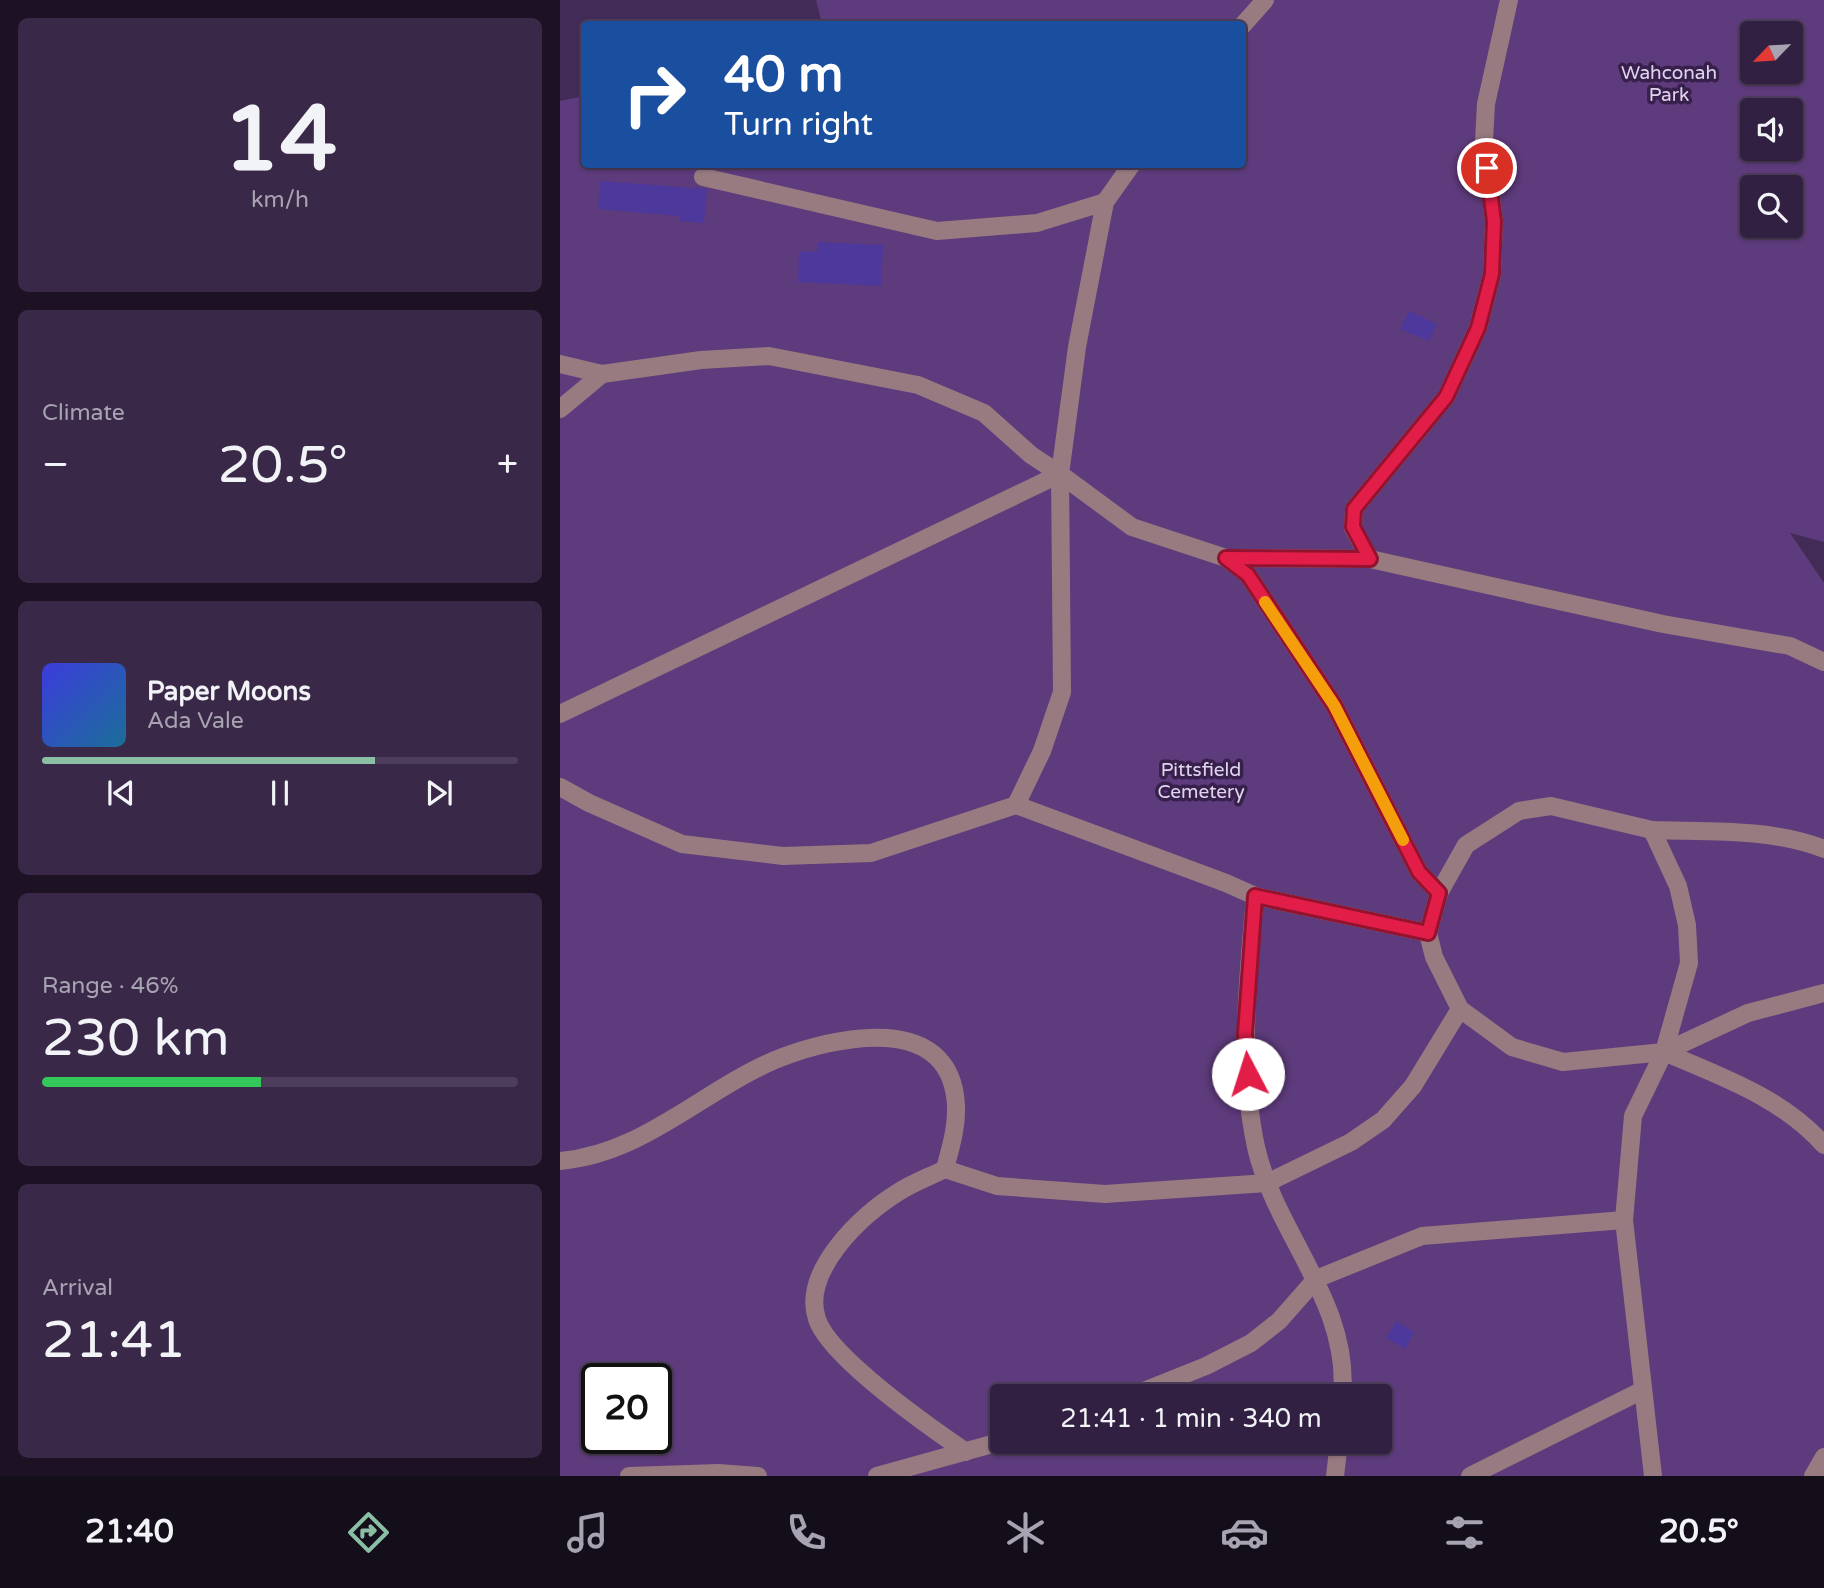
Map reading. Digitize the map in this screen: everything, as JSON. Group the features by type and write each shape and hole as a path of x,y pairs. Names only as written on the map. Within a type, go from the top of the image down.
{"lane":[{"path":"1246,21 1265,0"},
{"path":"1370,559 1353,527 1354,509 1446,397 1478,328 1492,274 1494,221 1484,141 1486,104 1508,0"},
{"path":"1016,805 1042,751 1062,691 1060,474 1077,346 1105,202 1129,168"},
{"path":"703,177 937,230 1038,223 1105,202"},
{"path":"560,364 602,374 701,360 769,356 918,385 984,413 1031,455 1132,527 1226,558 1370,559 1663,624 1790,646 1824,662"},
{"path":"560,409 602,374"},
{"path":"560,713 1060,474"},
{"path":"1226,558 1248,575 1334,705 1419,872 1439,893"},
{"path":"560,787 589,803 681,844 783,856 871,853 1016,805 1255,896 1428,933"},
{"path":"1824,849 1803,841 1749,834 1652,830 1551,806 1519,811 1466,845 1439,893 1428,933 1434,957 1460,1009 1512,1047 1563,1062 1664,1052 1748,1013 1824,993"},
{"path":"1652,830 1678,886 1687,925 1689,963 1664,1052 1633,1116 1624,1220 1641,1391 1653,1476"},
{"path":"1255,896 1245,1034 1256,1147 1268,1183 1316,1279 1333,1325 1344,1384"},
{"path":"966,1452 884,1391 825,1336 816,1318 814,1295 820,1270 866,1216 897,1193 945,1169 997,1186 1105,1195 1268,1183 1351,1142 1383,1120 1413,1086 1460,1009"},
{"path":"560,1161 616,1148 670,1122 726,1084 776,1060 853,1040 893,1037 918,1044 939,1058 951,1082 956,1104 955,1127 945,1169"},
{"path":"1664,1052 1776,1102 1805,1124 1824,1145"},
{"path":"1162,1384 1206,1366 1251,1343 1279,1321 1316,1279 1422,1236 1624,1220"},
{"path":"1470,1476 1641,1391"},
{"path":"877,1476 990,1445"},
{"path":"1335,1476 1338,1454"},
{"path":"1813,1476 1824,1457"},
{"path":"629,1476 718,1472 758,1476"}],"green space":[{"name":"Pittsfield Cemetery","path":"816,0 1824,0 1824,542 1790,533 1824,583 1824,1476 560,1476 560,101 581,97 581,168 1246,168 1246,21 821,21"}],"building":[{"path":"600,181 707,189 704,223 679,221 680,216 598,209"},
{"path":"818,242 883,245 881,286 798,282 799,251 817,252"},
{"path":"1409,311 1437,324 1429,341 1400,329"},
{"path":"1396,1321 1414,1332 1405,1349 1386,1338"}],"slow traffic":[{"path":"1265,602 1334,705 1403,840"}],"route":[{"path":"1248,1074 1245,1034 1255,896 1428,933 1439,893 1419,872 1334,705 1248,575 1226,558 1370,559 1353,527 1354,509 1403,453 1446,397 1478,328 1492,274 1494,221 1487,168"}],"park label":[{"name":"Wahconah Park","path":"1669,84"}]}
